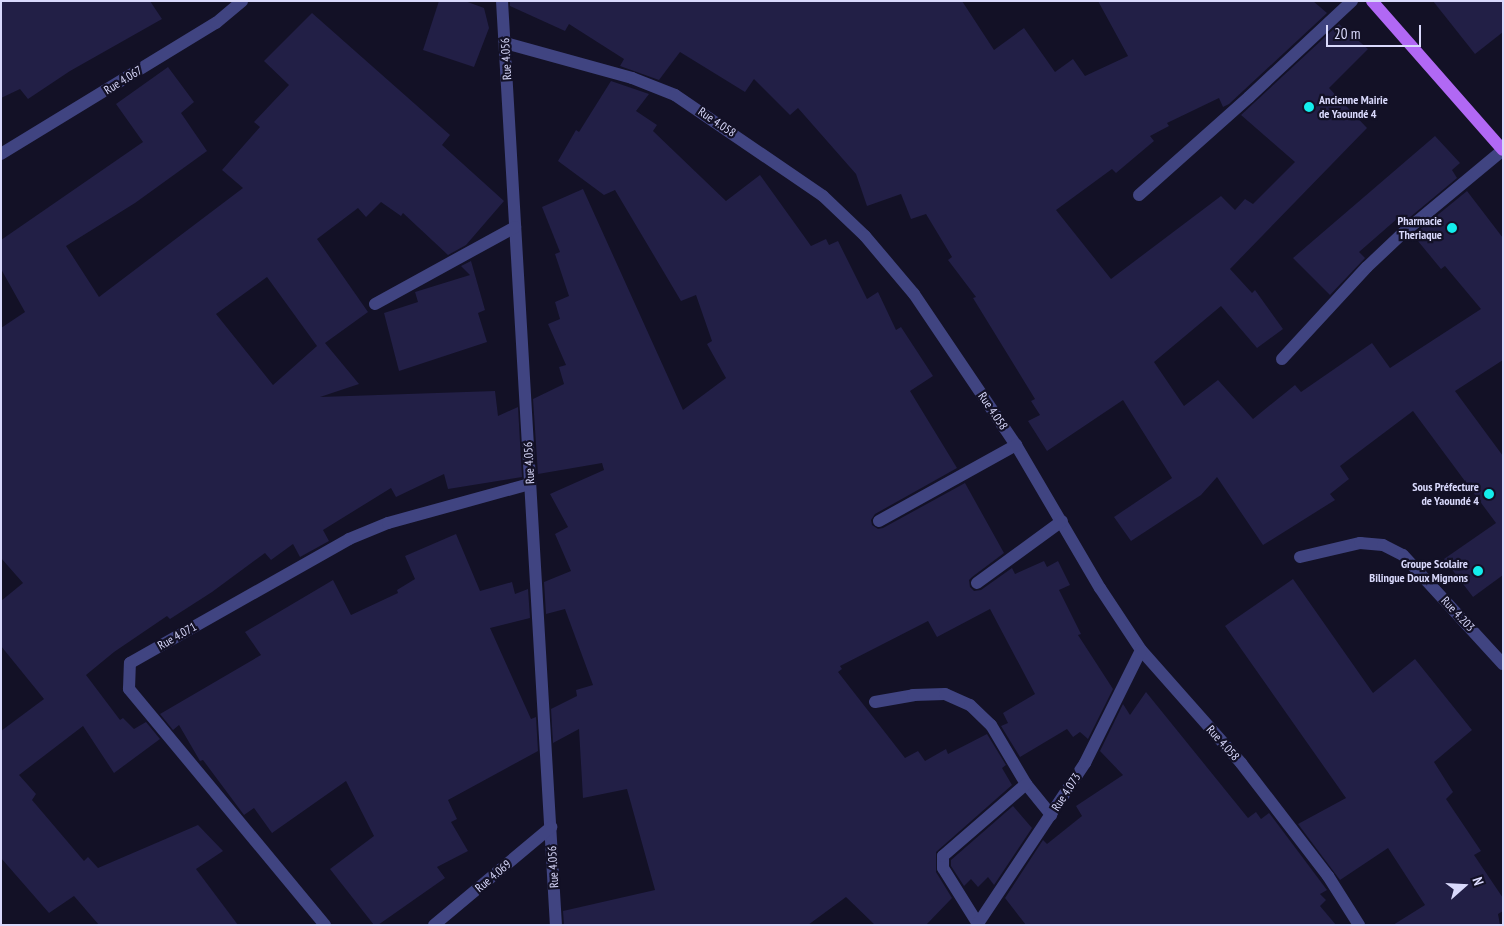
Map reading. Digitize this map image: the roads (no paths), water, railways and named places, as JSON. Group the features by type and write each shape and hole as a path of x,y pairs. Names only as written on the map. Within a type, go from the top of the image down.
{"main road":[{"path":"1372,1 1503,150"}],"street":[{"name":"Rue 4.067","path":"1,154 216,23 242,1"},
{"name":"Rue 4.056","path":"502,1 556,925"},
{"path":"1138,195 1249,98 1352,1"},
{"name":"Rue 4.058","path":"505,43 632,78 675,95 823,196 865,236 914,294 1016,445 1062,520 1100,588 1141,650 1241,763 1328,876 1359,925"},
{"path":"1282,359 1367,267 1403,233 1503,150"},
{"path":"375,304 515,227"},
{"path":"879,521 1016,445"},
{"name":"Rue 4.071","path":"325,925 129,689 130,663 349,539 388,523 530,484"},
{"path":"977,583 1062,520"},
{"name":"Rue 4.203","path":"1300,557 1360,543 1384,545 1403,555 1503,664"},
{"name":"Rue 4.073","path":"977,925 1085,763 1141,650"},
{"path":"875,702 913,695 945,694 970,705 991,725 1026,784 1051,815"},
{"path":"977,925 943,868 943,856 1026,784"},
{"name":"Rue 4.069","path":"434,925 551,827"}],"place":[{"name":"Ancienne Mairie de Yaoundé 4","path":"1309,107"},
{"name":"Pharmacie Theriaque","path":"1452,228"},
{"name":"Sous Préfecture de Yaoundé 4","path":"1489,494"},
{"name":"Groupe Scolaire Bilingue Doux Mignons","path":"1478,571"}]}
